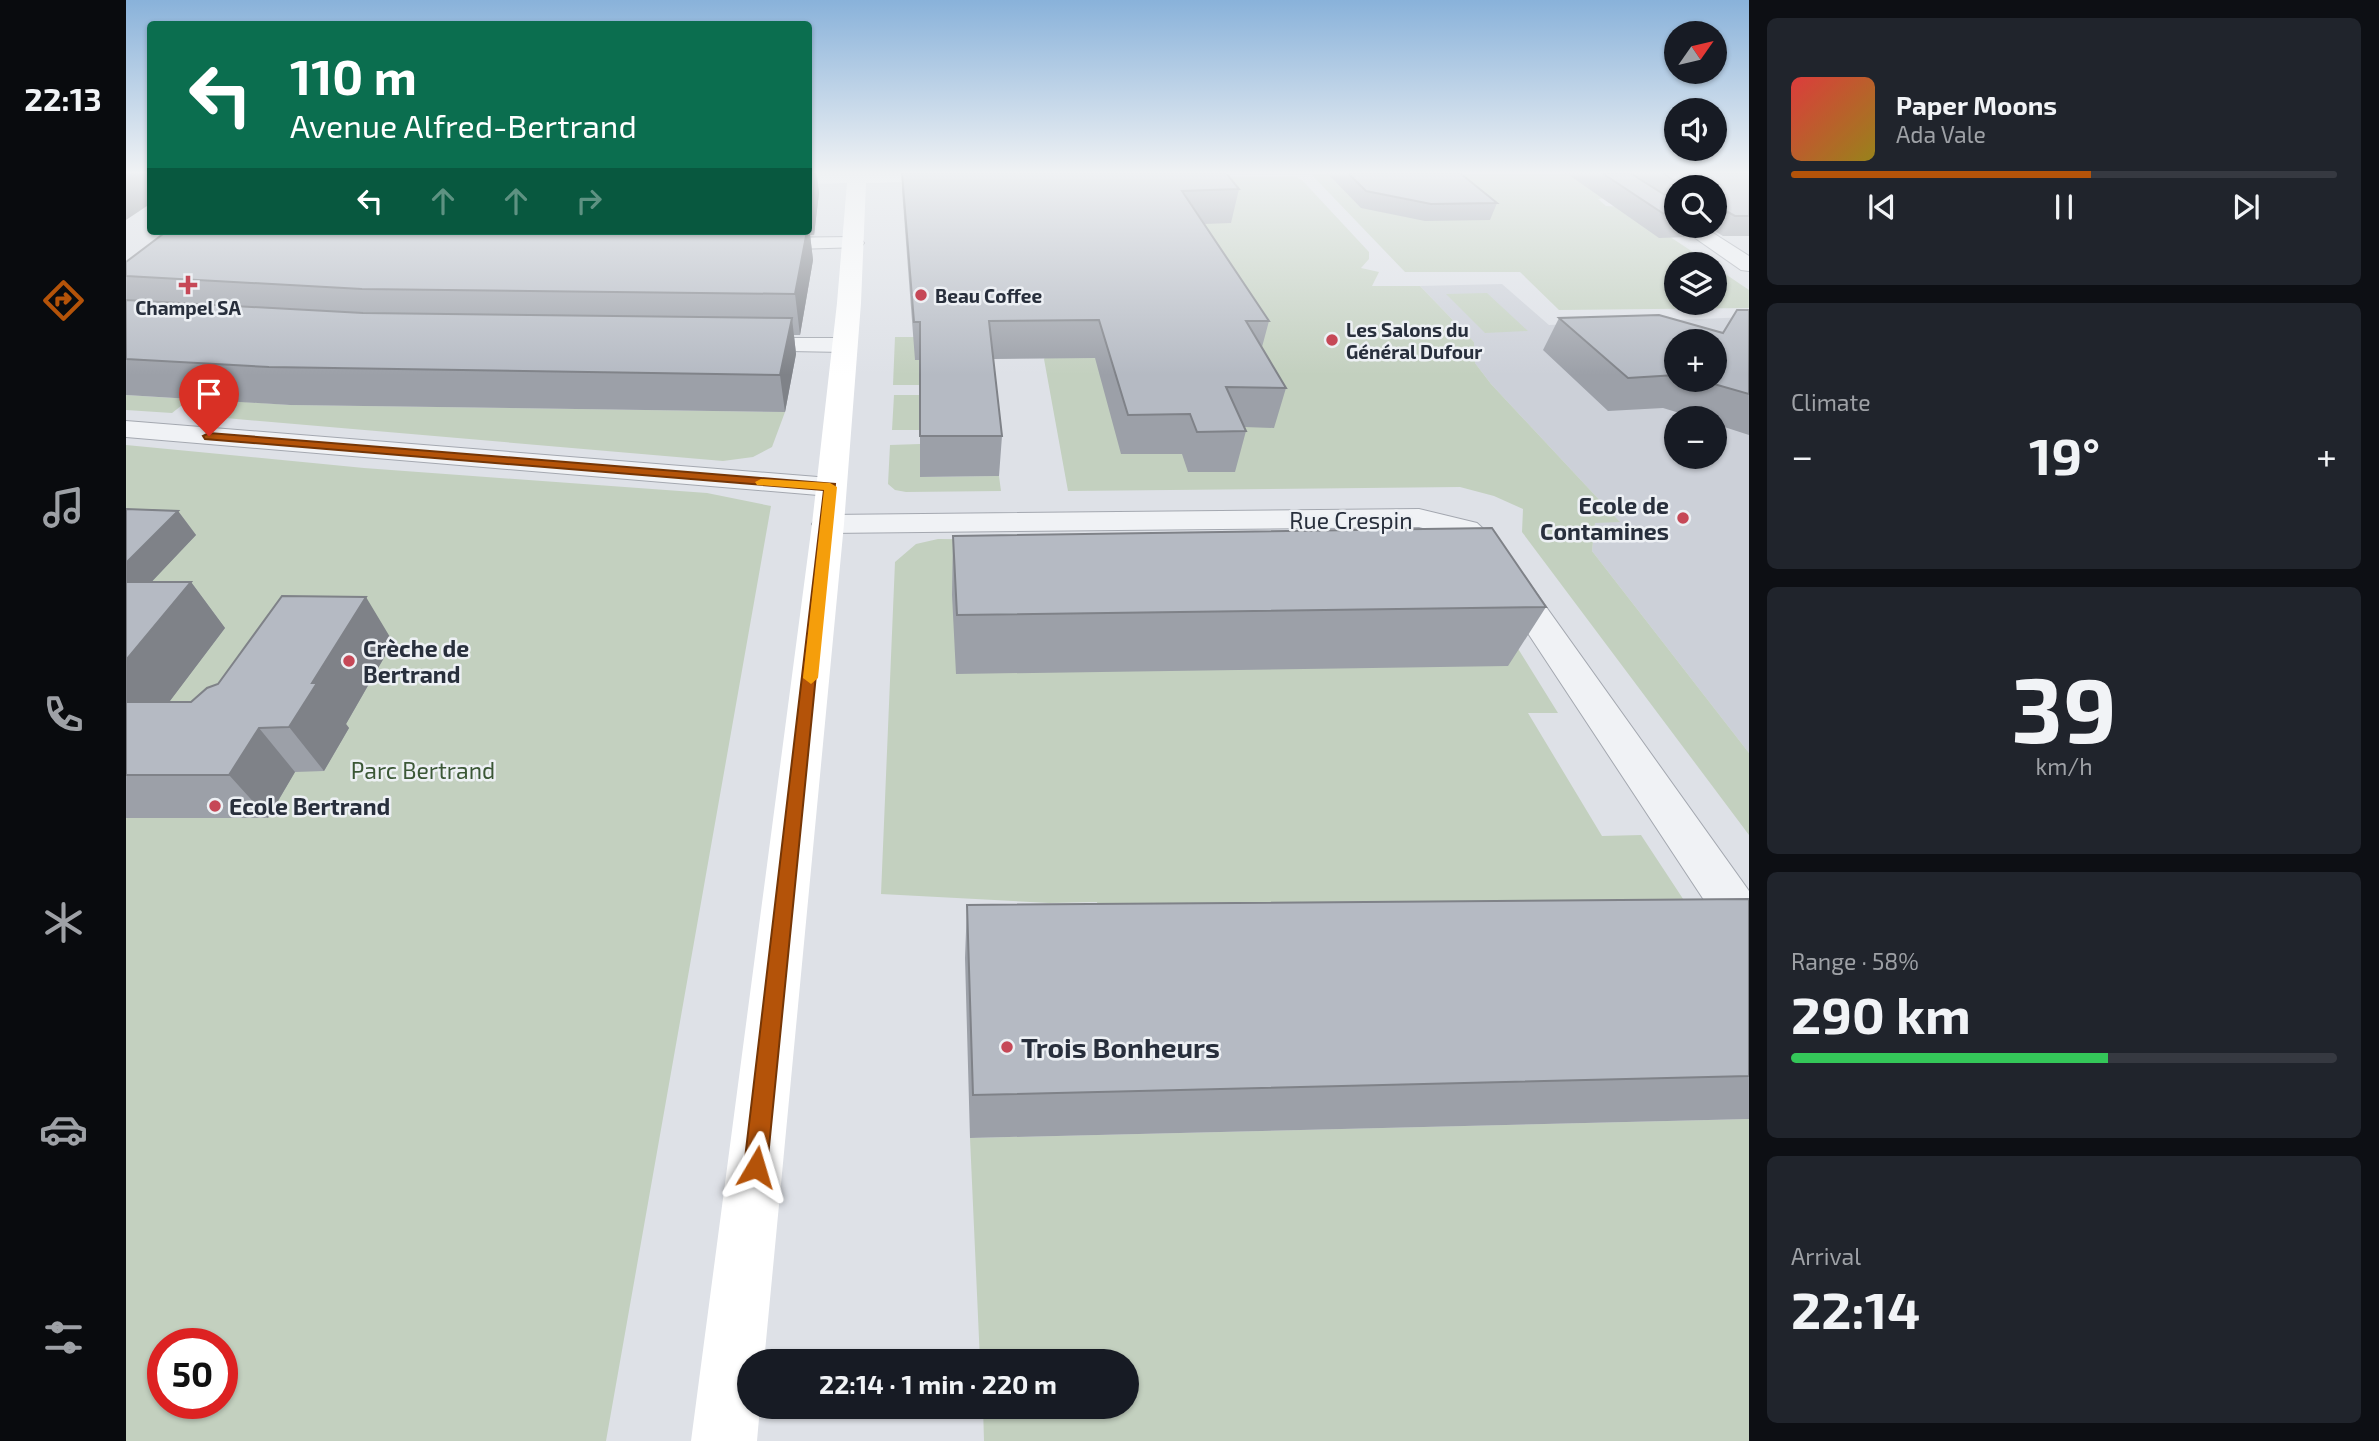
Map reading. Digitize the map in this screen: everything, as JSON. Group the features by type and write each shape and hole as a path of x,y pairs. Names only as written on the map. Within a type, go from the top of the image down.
{"main road":[{"path":"724,1441 829,505 854,243"}],"street":[{"path":"1710,240 1749,265"},
{"path":"733,244 854,243"},
{"path":"726,344 844,345"},
{"name":"Rue Crespin","path":"126,429 829,505 1419,518 1466,530 1493,555 1749,929"}],"shaded area":[{"name":"Ecole de Contamines","path":"1502,284 1549,325 1749,317 1749,753 1592,551 1595,522 1619,521 1491,384 1475,363 1474,342 1420,286"}],"green space":[{"path":"1145,240 1358,240 1369,252 1369,259 1361,268 1379,272 1372,286 1420,286 1474,342 1475,363 1491,384 1620,522 1595,523 1592,551 1749,753 1749,835 1522,532 1523,509 1494,496 1460,487 1068,491 1044,359"},
{"path":"1375,240 1675,240 1693,252 1664,252 1664,309 1559,310 1520,272 1405,272"},
{"path":"1727,275 1749,290 1749,308 1727,308"},
{"path":"1487,293 1528,331 1485,333 1446,294"},
{"path":"895,337 914,337 921,360 920,385 893,385"},
{"path":"126,395 190,399 172,413 126,410"},
{"path":"894,395 920,395 920,430 892,430"},
{"path":"231,401 291,405 785,412 772,447 753,457 723,461 214,417"},
{"path":"920,444 921,477 999,476 1001,491 895,490 888,484 890,445"},
{"name":"Parc Bertrand","path":"126,445 364,468 707,493 771,506 606,1441 126,1441"},
{"path":"938,539 1038,540 1460,588 1479,586 1558,713 1528,713 1602,836 1641,835 1718,952 1107,957 1097,902 1049,903 881,894 895,562 916,544"},
{"path":"1749,1119 1749,1441 984,1441 983,1419 1139,1419 1139,1349 979,1349 970,1138"}],"building":[{"path":"155,240 805,240 795,294 362,289 126,276 126,262"},
{"path":"907,240 1215,240 1269,321 1246,321 1286,388 1226,387 1246,431 1197,432 1190,414 1128,415 1099,320 989,321 1002,436 920,436 920,322 914,322"},
{"path":"126,300 363,313 792,318 780,375 269,367 126,359"},
{"path":"1737,310 1749,310 1749,394 1727,388 1725,329"},
{"path":"1659,315 1709,329 1664,329 1664,376 1628,378 1559,318"},
{"path":"126,509 178,511 126,563"},
{"path":"1492,528 1546,607 957,615 953,536"},
{"path":"126,582 191,582 126,660"},
{"path":"282,596 366,597 312,683 317,683 289,727 259,728 229,775 126,775 126,702 191,702 207,688 218,684"},
{"path":"1749,899 1749,1076 973,1095 967,905"}],"slow traffic":[{"path":"761,482 830,487 811,678"}],"place":[{"name":"Champel SA","path":"188,285"},
{"name":"Beau Coffee","path":"921,295"},
{"name":"Les Salons du Général Dufour","path":"1332,340"},
{"name":"Ecole de Contamines","path":"1683,518"},
{"name":"Crèche de Bertrand","path":"349,661"},
{"name":"Ecole Bertrand","path":"215,806"},
{"name":"Trois Bonheurs","path":"1007,1047"}],"route":[{"path":"209,436 830,487 785,922 756,1167"}]}
